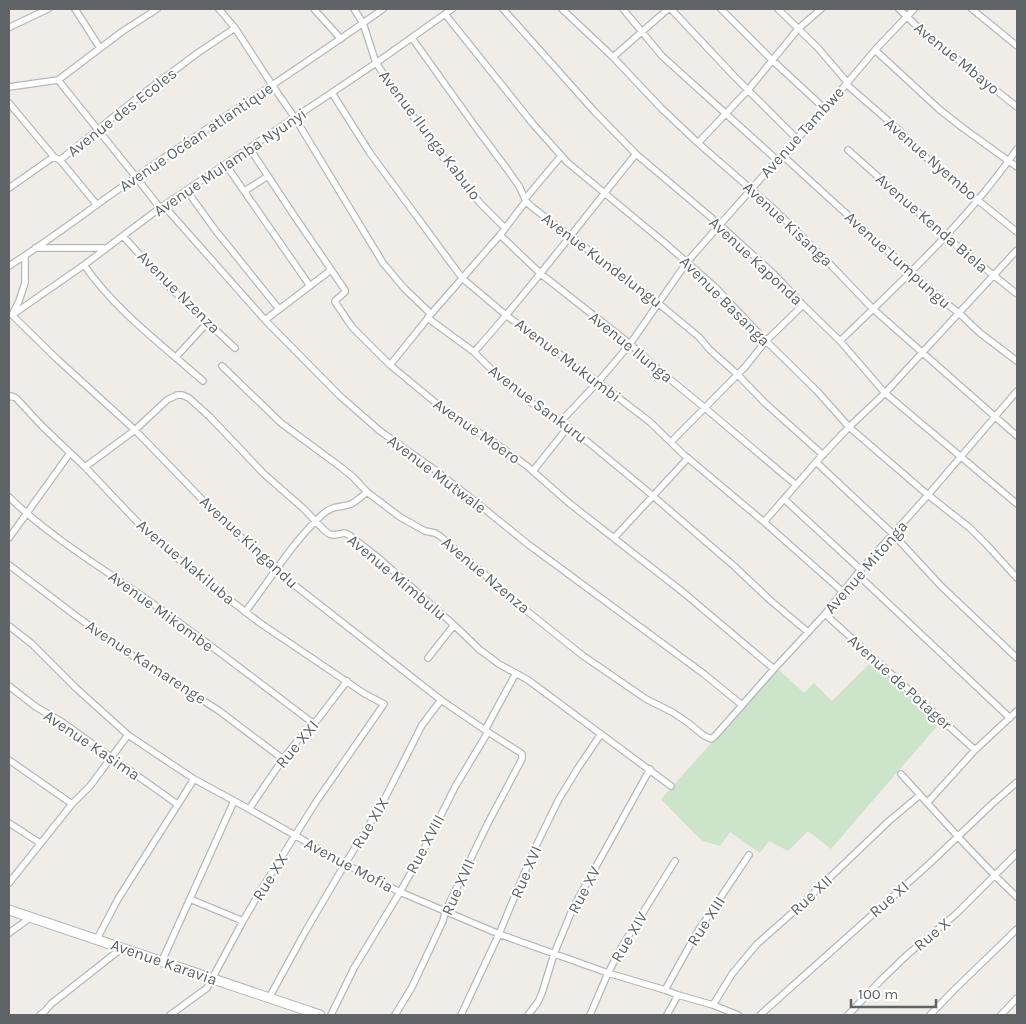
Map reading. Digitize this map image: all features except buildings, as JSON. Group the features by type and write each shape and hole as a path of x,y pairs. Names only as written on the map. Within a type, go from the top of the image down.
{"street":[{"path":"10,27 48,9"},
{"path":"75,9 100,48"},
{"path":"9,87 58,80 100,48 157,9"},
{"name":"Avenue Sankuru","path":"219,9 235,28 295,118 383,263 430,316 529,401 561,421 653,496 808,632"},
{"path":"314,9 341,39"},
{"name":"Avenue Ilunga Kabulo","path":"354,9 363,23 376,63 433,145 480,203 505,228"},
{"name":"Avenue Océan atlantique","path":"9,266 136,176 304,65 383,9"},
{"name":"Avenue Mulamba Nyunyi","path":"10,316 84,265 162,207 376,63 452,9"},
{"name":"Avenue Kaponda","path":"503,9 594,111 636,154 720,225 776,276 840,341 885,393 1017,504"},
{"name":"Avenue Kisanga","path":"562,9 613,57 661,108 698,143 752,189 826,260 873,309 1017,436"},
{"path":"623,9 662,56 777,160"},
{"path":"613,57 670,9 797,139"},
{"path":"721,9 825,109"},
{"name":"Avenue Nyembo","path":"778,9 818,48 847,83 938,168 1017,232"},
{"path":"698,143 748,90 798,29 821,9"},
{"name":"Avenue Mbayo","path":"899,9 922,31 1017,107"},
{"name":"Avenue Tambwe","path":"561,421 598,382 630,344 687,262 914,9"},
{"path":"972,9 1017,46"},
{"name":"Avenue Basanga","path":"445,14 523,112 567,162 715,287 817,391 849,427 928,495 970,528 1017,578"},
{"name":"Avenue des Ecoles","path":"9,188 44,162 57,159 98,130 199,52 235,28"},
{"name":"Avenue Kundelungu","path":"412,38 507,169 532,207 658,302 738,375 764,403 823,455"},
{"path":"876,50 940,110 1017,167"},
{"name":"Avenue Mutwale","path":"58,80 162,207 265,320 340,396 380,431 435,470 529,545 704,674 742,705"},
{"name":"Avenue Mukumbi","path":"332,93 370,153 462,278 507,316 650,422 688,458 843,592"},
{"path":"9,103 97,205"},
{"name":"Avenue Moero","path":"250,149 346,291 335,302 352,327 390,365 442,408 533,471 684,593 774,669"},
{"path":"840,341 946,237 978,200 1017,149"},
{"name":"Avenue Kenda Biela","path":"848,150 946,237 1017,294"},
{"path":"474,352 507,316 636,154"},
{"name":"Avenue Lumpungu","path":"782,155 939,298 1017,361"},
{"path":"390,365 500,235 561,156"},
{"path":"226,164 310,286"},
{"path":"246,192 246,190 268,176"},
{"path":"187,191 279,309"},
{"name":"Avenue Ilunga","path":"500,235 541,274 630,344 796,485"},
{"name":"Avenue Nzenza","path":"123,236 165,283 235,348"},
{"path":"35,248 106,248"},
{"path":"764,522 816,462 885,393 1017,250"},
{"path":"10,316 20,301 25,283 24,256"},
{"path":"84,265 92,277 132,320 203,381"},
{"path":"265,320 331,270"},
{"path":"671,442 738,375 766,341 803,305"},
{"name":"Avenue Kingandu","path":"10,316 135,430 221,519 288,580 441,700 521,753 522,759"},
{"path":"176,357 208,322"},
{"name":"Avenue Nzenza","path":"222,366 281,423 342,468 367,492 400,517 425,531 440,536 527,611 582,655 646,699 672,712 710,739"},
{"name":"Avenue Mitonga","path":"710,739 825,614 859,572 1017,392"},
{"name":"Avenue Mimbulu","path":"85,467 135,430 173,396 182,395 189,398 210,416 264,474 329,534 345,533 350,535 382,560 480,650 548,694 671,786"},
{"name":"Avenue Nakiluba","path":"9,398 11,396 16,398 144,529 191,570 260,623 384,705"},
{"path":"533,471 568,427"},
{"path":"9,538 70,453"},
{"path":"614,538 688,458"},
{"path":"816,462 893,534 941,586 1017,658"},
{"path":"245,612 276,569 324,513 330,508 353,503 367,492"},
{"name":"Avenue Mikombe","path":"9,497 26,513 161,610 314,724"},
{"path":"784,499 1010,718"},
{"name":"Avenue Kamarenge","path":"9,565 84,622 125,651 218,710 283,759"},
{"name":"Avenue de Potager","path":"825,614 975,750"},
{"path":"428,658 454,625"},
{"name":"Avenue Mofia","path":"9,626 32,644 76,688 128,735 194,779 344,864 400,892 499,934 608,973 713,1005 738,1015"},
{"path":"486,731 516,673"},
{"name":"Rue XXI","path":"249,809 283,759 314,724 347,681"},
{"name":"Avenue Kasima","path":"9,686 36,707 62,722 177,804"},
{"name":"Rue XIX","path":"269,998 344,864 383,802 422,725 441,700"},
{"name":"Rue XX","path":"170,1015 207,988 243,921 321,796 384,705"},
{"path":"927,803 975,750 1017,711"},
{"name":"Rue XVIII","path":"331,1015 354,968 423,851 455,786 486,731"},
{"name":"Rue XVI","path":"461,1015 499,934 534,850 559,799 601,734"},
{"path":"9,883 72,804 90,786 128,735"},
{"name":"Rue XVII","path":"395,1015 412,987 444,921 445,912 488,823 522,759"},
{"path":"9,760 72,804"},
{"name":"Rue XV","path":"528,1015 542,993 554,954 574,908 650,769"},
{"path":"901,774 958,837 1017,897"},
{"path":"97,939 118,899 194,779"},
{"name":"Rue XI","path":"760,1015 1017,782"},
{"name":"Rue XII","path":"713,1005 732,974 757,944 920,794"},
{"path":"162,961 234,801"},
{"path":"9,823 40,843"},
{"name":"Rue X","path":"848,1015 907,955 956,914 1017,853"},
{"name":"Rue XIII","path":"665,990 696,934 750,855"},
{"name":"Rue XIV","path":"590,1015 608,973 624,943 675,862"},
{"path":"190,899 243,921"},
{"name":"Avenue Karavia","path":"9,910 269,998 299,1012 320,1015"},
{"path":"9,933 30,918"},
{"path":"930,1015 1017,929"},
{"path":"40,1015 51,1004 122,948"},
{"path":"667,1015 678,995"},
{"path":"1001,1015 1017,998"}],"green space":[{"path":"872,661 938,725 831,849 808,831 788,851 769,841 760,853 730,832 720,846 703,841 661,799 778,669 804,693 814,683 832,701"}]}
